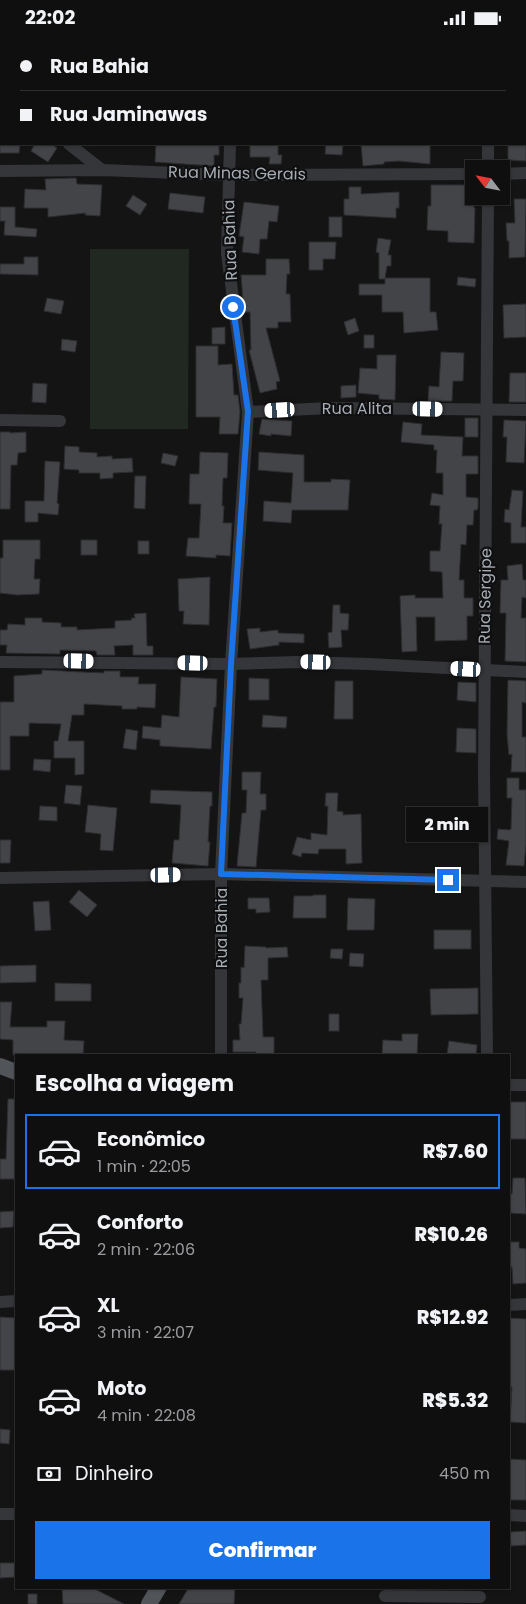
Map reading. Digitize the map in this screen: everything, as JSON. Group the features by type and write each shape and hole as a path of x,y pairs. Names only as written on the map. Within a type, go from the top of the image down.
{"main road":[{"path":"0,1066 15,1072"},
{"path":"149,1604 158,1589"}],"street":[{"path":"70,145 102,170"},
{"name":"Rua Bahia","path":"221,1054 221,874 231,664 248,411 227,253 230,145"},
{"path":"488,145 488,160"},
{"name":"Rua Minas Gerais","path":"0,171 102,170 228,175 465,174"},
{"path":"510,173 526,173"},
{"name":"Rua Sergipe","path":"487,1054 484,772 488,205"},
{"name":"Rua Alita","path":"248,411 329,408 526,410"},
{"path":"0,420 60,421"},
{"path":"0,662 231,664 298,662 526,672"},
{"path":"0,878 221,874 526,882"},
{"path":"510,1085 526,1085"},
{"path":"0,1301 15,1301"},
{"path":"510,1305 526,1304"},
{"path":"0,1514 15,1514"},
{"path":"510,1515 526,1516"},
{"path":"385,1596 480,1596"}],"shaded area":[{"path":"90,249 189,249 188,429 90,429"}],"building":[{"path":"0,145 20,145 19,153 0,153"},
{"path":"34,145 52,145 57,148 48,162 31,151"},
{"path":"156,145 219,145 219,155 214,155 214,166 155,162"},
{"path":"250,145 278,145 278,155 282,155 281,164 269,164 270,157 250,157"},
{"path":"326,145 343,145 342,155 325,154"},
{"path":"361,145 430,145 430,164 399,161 363,166"},
{"path":"508,145 526,145 526,161 508,160"},
{"path":"76,178 77,184 102,185 100,216 85,215 86,213 48,217 48,208 24,208 25,189 46,190 45,179"},
{"path":"431,185 465,185 465,205 474,205 475,208 474,243 448,242 448,231 427,230 428,206 431,206"},
{"path":"349,187 361,187 361,194 399,192 399,208 396,208 396,218 344,215 344,199 349,199"},
{"path":"170,193 205,197 203,213 168,209"},
{"path":"133,195 147,204 140,215 126,206"},
{"path":"514,199 526,199 525,257 509,258 506,223 515,223"},
{"path":"244,202 279,206 277,222 269,221 267,239 260,239 259,254 242,252 244,237 239,236"},
{"path":"0,207 15,207 15,227 37,229 36,237 4,235 5,221 0,221"},
{"path":"329,217 342,217 342,237 329,237"},
{"path":"378,238 391,240 388,255 391,255 391,266 387,266 385,278 430,278 430,312 436,312 438,330 404,333 403,312 382,312 382,295 359,295 359,284 385,284 385,279 379,279 379,253 376,252"},
{"path":"309,242 336,242 335,259 323,259 323,270 309,270"},
{"path":"24,257 38,257 38,275 0,274 0,264 24,264"},
{"path":"266,259 289,259 290,274 287,274 286,294 290,294 291,322 278,322 278,328 266,328 280,381 276,382 277,389 260,393 249,350 251,350 250,312 244,312 241,275 266,275"},
{"path":"458,277 476,279 475,287 457,285"},
{"path":"47,298 64,301 61,314 44,311"},
{"path":"526,304 526,337 504,338 503,305"},
{"path":"355,318 359,331 348,335 344,322"},
{"path":"225,327 225,344 212,344 212,328"},
{"path":"364,335 374,335 374,348 364,348"},
{"path":"62,339 77,341 75,352 61,350"},
{"path":"196,346 218,346 218,365 232,364 234,395 238,395 240,412 238,434 219,434 220,417 196,417"},
{"path":"441,352 464,353 463,381 453,381 452,401 428,401 429,386 439,387"},
{"path":"377,355 396,355 395,400 379,399 379,395 358,393 360,368 377,369"},
{"path":"510,373 526,373 526,402 509,402"},
{"path":"33,383 47,384 46,403 32,402"},
{"path":"356,385 356,397 341,398 341,386"},
{"path":"465,418 478,418 478,437 465,437"},
{"path":"262,419 292,421 291,436 259,434"},
{"path":"504,420 526,421 524,463 506,462 507,437 503,437"},
{"path":"403,422 422,424 421,435 463,437 462,456 478,456 478,474 466,474 466,497 478,498 478,508 474,510 473,525 467,525 466,545 461,544 459,580 464,580 464,598 473,598 473,616 467,616 467,640 435,641 435,617 416,617 417,651 402,652 400,596 415,595 415,598 443,598 442,572 430,571 430,551 440,551 442,524 439,524 440,506 430,505 432,493 443,495 443,473 436,473 437,450 434,450 434,445 401,442"},
{"path":"0,432 26,432 26,452 18,453 17,465 11,465 10,509 0,509"},
{"path":"65,446 79,447 79,452 97,453 97,457 112,456 112,459 132,458 133,472 113,473 113,478 100,479 100,473 79,473 79,470 64,469"},
{"path":"200,452 228,453 227,478 223,478 222,506 224,506 223,523 232,523 230,556 216,555 216,558 186,556 188,538 199,538 201,504 189,504 190,474 199,474"},
{"path":"259,452 304,455 304,482 331,482 331,479 350,480 348,510 292,510 291,523 263,521 264,501 291,503 293,473 258,470"},
{"path":"163,453 178,456 175,466 161,463"},
{"path":"45,461 60,462 58,515 38,513 38,522 25,522 25,501 44,501"},
{"path":"135,476 146,476 145,509 134,508"},
{"path":"512,490 523,491 521,527 526,527 526,543 511,543 511,523 504,522 505,509 509,510"},
{"path":"3,540 40,540 40,559 35,559 34,579 40,579 39,594 17,595 0,593 0,558 3,558"},
{"path":"81,540 97,540 97,555 81,555"},
{"path":"138,541 149,541 149,554 138,554"},
{"path":"522,564 523,580 526,580 526,598 522,597 521,618 526,618 526,662 505,661 506,613 500,613 501,580 508,580 507,566"},
{"path":"210,577 209,625 183,624 184,611 179,611 178,579"},
{"path":"333,605 340,605 340,613 349,614 348,630 341,630 342,647 329,648 328,633 332,632"},
{"path":"146,613 147,646 153,646 153,655 133,655 133,645 114,646 115,655 97,655 96,651 60,650 60,654 6,653 7,645 0,645 0,630 7,630 8,624 25,625 25,618 42,618 42,622 61,623 61,627 77,627 77,630 115,628 115,621 132,620 131,618 135,618 134,614"},
{"path":"260,628 260,632 278,630 278,633 304,634 304,643 279,642 279,645 250,649 247,629"},
{"path":"42,670 104,673 104,671 120,671 120,677 139,677 138,684 156,684 155,708 137,707 137,709 122,709 122,706 84,704 84,715 72,715 68,741 84,741 84,774 75,775 75,758 54,758 54,741 58,741 61,724 29,723 29,736 10,736 10,770 0,770 0,702 14,702 14,676 42,674"},
{"path":"181,677 217,679 211,749 160,746 160,740 142,738 143,726 161,728 162,715 179,717"},
{"path":"249,678 269,679 269,700 249,700"},
{"path":"508,680 526,681 526,703 522,702 522,737 526,737 526,772 511,772 512,754 509,755 507,734"},
{"path":"335,681 353,681 353,719 334,719"},
{"path":"458,682 476,683 476,702 457,700"},
{"path":"263,715 287,717 286,728 262,727"},
{"path":"457,728 476,729 476,753 456,752"},
{"path":"126,729 138,731 136,750 123,748"},
{"path":"34,759 51,760 50,772 33,770"},
{"path":"242,772 261,772 260,794 266,794 266,810 261,810 256,867 237,866 242,813 246,813 247,790 242,790"},
{"path":"507,778 519,778 519,790 526,790 524,866 506,865 509,841 497,839 498,829 511,829 512,798 507,798"},
{"path":"66,785 82,786 80,805 64,803"},
{"path":"151,790 212,792 208,866 172,863 174,840 179,840 181,805 150,803"},
{"path":"326,793 338,793 337,811 343,812 343,815 361,814 362,863 346,864 346,849 319,849 318,854 302,853 301,857 292,854 297,837 311,840 311,833 327,835 328,806 325,806"},
{"path":"88,805 117,808 113,851 100,850 101,834 85,832"},
{"path":"40,806 57,807 57,821 39,820"},
{"path":"0,840 11,840 10,863 0,863"},
{"path":"79,890 97,905 87,917 69,902"},
{"path":"326,895 326,918 293,918 294,896"},
{"path":"248,898 269,898 270,912 256,913 256,909 248,909"},
{"path":"348,898 375,899 374,930 347,930"},
{"path":"49,901 51,930 35,931 33,902"},
{"path":"434,930 471,930 471,949 434,949"},
{"path":"245,946 287,947 288,957 268,958 268,980 261,980 263,1037 274,1037 274,1054 233,1052 233,1040 240,1040 239,1024 241,1024 243,998 239,998 239,983 241,983 241,967 244,968"},
{"path":"331,949 343,949 342,959 330,958"},
{"path":"350,953 364,954 363,967 349,966"},
{"path":"36,965 36,982 0,983 0,966"},
{"path":"55,983 91,984 91,1001 55,1001"},
{"path":"478,988 478,1014 431,1015 430,989"},
{"path":"0,1002 12,1002 10,1027 47,1027 47,1021 65,1021 64,1040 84,1041 83,1054 13,1055 13,1040 0,1039"},
{"path":"329,1014 339,1014 339,1031 329,1031"},
{"path":"402,1034 418,1034 417,1054 382,1054 383,1040 402,1041"},
{"path":"449,1041 477,1045 476,1054 447,1054"},
{"path":"8,1099 15,1099 15,1179 0,1179 0,1159 6,1159"},
{"path":"510,1102 526,1102 526,1139 510,1139"},
{"path":"513,1178 525,1178 526,1214 510,1213 510,1194 512,1194"},
{"path":"14,1211 13,1227 0,1228 0,1212"},
{"path":"510,1242 519,1242 519,1248 526,1249 526,1283 513,1284 512,1267 510,1267"},
{"path":"0,1317 15,1318 15,1370 0,1370"},
{"path":"510,1318 526,1319 526,1423 510,1422 512,1387 510,1387"},
{"path":"0,1429 10,1430 9,1444 0,1443"},
{"path":"510,1459 526,1460 526,1500 510,1500"},
{"path":"526,1531 526,1545 511,1546 510,1532"},
{"path":"0,1563 15,1563 15,1577 0,1578"},
{"path":"62,1589 95,1589 124,1604 63,1604"},
{"path":"188,1589 235,1589 234,1604 179,1604"},
{"path":"28,1594 37,1594 37,1604 28,1604"}],"route":[{"path":"233,307 248,411 231,664 221,874 448,880"}]}
